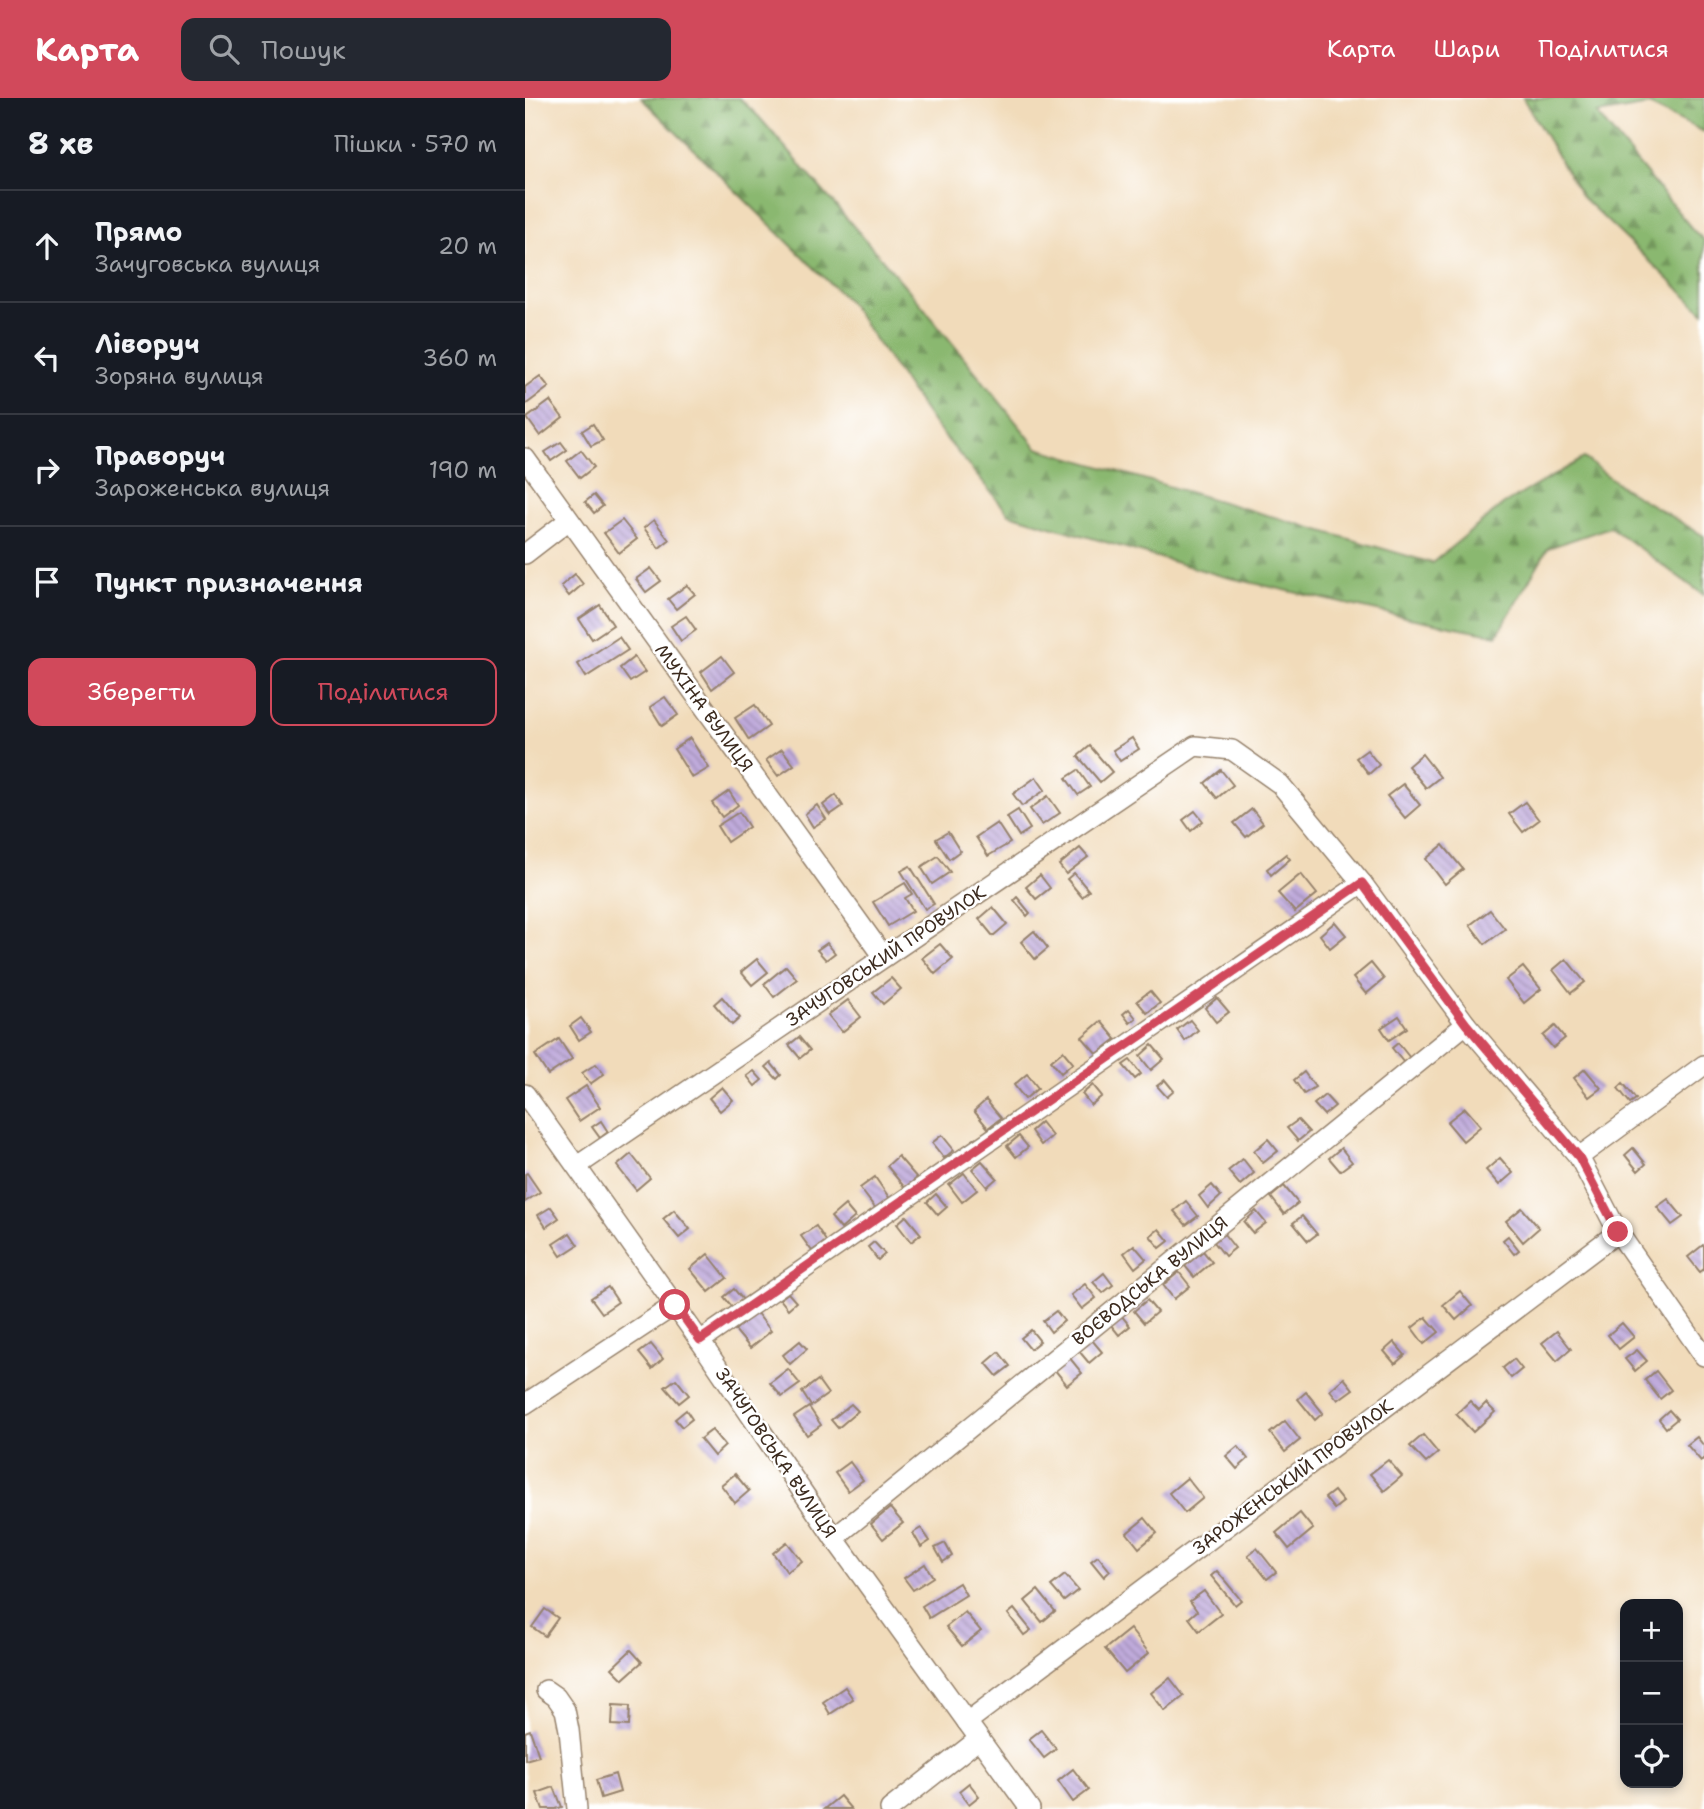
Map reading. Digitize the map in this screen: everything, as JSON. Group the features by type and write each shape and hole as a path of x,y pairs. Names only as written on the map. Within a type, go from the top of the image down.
{"street":[{"name":"МУХІНА ВУЛИЦЯ","path":"525,458 884,957"},
{"path":"525,554 569,520"},
{"name":"ЗАЧУГОВСЬКИЙ ПРОВУЛОК","path":"577,1166 1195,746 1232,750 1280,785 1362,883"},
{"path":"700,1340 1362,883 1466,1024 1579,1157 1618,1232 1704,1356"},
{"name":"ВОЄВОДСЬКА ВУЛИЦЯ","path":"834,1538 1466,1024"},
{"path":"1579,1157 1704,1065"},
{"name":"ЗАЧУГОВСЬКА ВУЛИЦЯ","path":"525,1094 700,1340 834,1538 1030,1809"},
{"name":"ЗАРОЖЕНСЬКИЙ ПРОВУЛОК","path":"967,1722 1618,1232"},
{"path":"525,1404 675,1305"},
{"path":"546,1690 556,1696 565,1710 577,1809"},
{"path":"890,1809 979,1739"}],"green space":[{"path":"641,98 739,98 759,117 919,302 1037,448 1432,563 1504,504 1584,458 1625,489 1704,536 1704,595 1610,527 1548,548 1497,635 1222,576 1009,514 934,424 849,302"},
{"path":"1523,98 1704,98 1704,132 1649,105 1597,114 1704,240 1704,313 1582,197"}],"building":[{"path":"540,376 549,387 525,405 525,387"},
{"path":"550,401 563,418 540,436 527,418"},
{"path":"593,424 603,440 591,446 582,431"},
{"path":"561,442 567,450 551,461 545,452"},
{"path":"581,450 594,467 580,478 567,461"},
{"path":"594,495 603,506 594,513 585,502"},
{"path":"622,520 637,539 619,553 604,533"},
{"path":"654,520 669,540 659,548 644,528"},
{"path":"651,568 661,581 646,592 636,579"},
{"path":"575,574 583,584 569,596 561,586"},
{"path":"687,585 695,594 676,609 668,599"},
{"path":"600,605 613,625 592,639 579,619"},
{"path":"686,616 696,630 681,641 671,626"},
{"path":"619,637 628,650 586,677 578,664"},
{"path":"722,656 734,672 712,689 701,672"},
{"path":"634,657 645,672 630,682 620,668"},
{"path":"665,697 678,715 662,726 650,707"},
{"path":"755,705 769,726 749,740 735,718"},
{"path":"690,738 709,768 692,778 674,749"},
{"path":"1132,738 1139,749 1120,761 1113,750"},
{"path":"1090,746 1112,772 1100,782 1078,756"},
{"path":"782,749 794,765 778,776 766,760"},
{"path":"1367,750 1379,765 1369,774 1356,758"},
{"path":"1422,754 1440,777 1426,788 1408,766"},
{"path":"1078,770 1090,787 1078,795 1066,778"},
{"path":"1221,770 1233,785 1217,798 1205,783"},
{"path":"1036,777 1045,790 1022,806 1013,794"},
{"path":"1403,784 1420,805 1405,818 1387,796"},
{"path":"729,791 738,805 722,817 712,803"},
{"path":"836,795 843,806 830,815 823,805"},
{"path":"1048,796 1060,813 1042,825 1030,809"},
{"path":"1525,802 1539,820 1523,832 1509,814"},
{"path":"817,805 826,819 813,827 805,814"},
{"path":"1252,809 1263,823 1246,837 1234,823"},
{"path":"1018,810 1030,829 1019,836 1007,817"},
{"path":"1195,811 1203,821 1191,831 1183,820"},
{"path":"739,812 749,827 727,842 717,826"},
{"path":"997,823 1010,843 988,856 976,837"},
{"path":"948,832 960,851 949,859 936,839"},
{"path":"1443,845 1463,869 1445,884 1426,859"},
{"path":"1080,848 1088,857 1066,874 1059,865"},
{"path":"1286,854 1290,859 1271,875 1267,869"},
{"path":"938,856 950,872 932,884 921,867"},
{"path":"910,866 934,904 925,909 901,871"},
{"path":"1074,873 1089,891 1082,897 1067,879"},
{"path":"1301,874 1317,894 1295,912 1278,893"},
{"path":"1040,875 1050,888 1036,899 1026,887"},
{"path":"905,883 912,894 905,898 913,911 888,926 873,902"},
{"path":"1017,897 1030,913 1027,916 1014,900"},
{"path":"993,907 1007,924 993,936 979,919"},
{"path":"1490,910 1505,929 1485,944 1470,925"},
{"path":"1335,922 1346,935 1330,948 1320,935"},
{"path":"1034,931 1048,948 1035,959 1021,942"},
{"path":"827,943 835,953 826,960 817,950"},
{"path":"940,944 953,959 935,974 922,958"},
{"path":"757,959 768,972 752,985 741,972"},
{"path":"1566,959 1585,982 1571,993 1553,970"},
{"path":"1371,963 1384,979 1366,994 1353,978"},
{"path":"786,966 797,979 774,997 764,984"},
{"path":"1523,967 1541,989 1524,1003 1506,980"},
{"path":"891,978 901,989 883,1004 873,992"},
{"path":"1150,991 1160,1003 1147,1013 1137,1001"},
{"path":"722,997 740,1018 732,1025 714,1004"},
{"path":"1217,998 1229,1012 1216,1022 1205,1008"},
{"path":"848,1000 861,1017 842,1032 828,1015"},
{"path":"1129,1009 1136,1018 1130,1023 1123,1014"},
{"path":"1399,1016 1407,1028 1389,1040 1381,1028"},
{"path":"581,1018 591,1032 579,1040 570,1026"},
{"path":"1190,1020 1198,1030 1185,1041 1177,1030"},
{"path":"1101,1021 1116,1039 1097,1054 1082,1037"},
{"path":"1555,1026 1565,1038 1553,1048 1543,1036"},
{"path":"799,1037 810,1050 800,1058 789,1045"},
{"path":"559,1039 572,1059 548,1075 535,1055"},
{"path":"1398,1043 1410,1058 1404,1063 1392,1048"},
{"path":"1152,1045 1164,1059 1151,1070 1140,1056"},
{"path":"1063,1051 1073,1063 1061,1073 1051,1061"},
{"path":"1130,1060 1141,1074 1135,1079 1123,1065"},
{"path":"771,1063 781,1075 777,1079 766,1067"},
{"path":"596,1064 604,1074 590,1084 582,1073"},
{"path":"1585,1069 1601,1088 1589,1097 1574,1078"},
{"path":"754,1071 762,1080 755,1086 747,1076"},
{"path":"1304,1072 1315,1087 1304,1094 1294,1080"},
{"path":"1027,1074 1038,1088 1025,1099 1014,1085"},
{"path":"1165,1080 1174,1091 1167,1097 1157,1086"},
{"path":"1623,1083 1636,1099 1630,1103 1618,1088"},
{"path":"1093,1085 1102,1096 1091,1105 1082,1094"},
{"path":"586,1086 600,1107 579,1121 565,1100"},
{"path":"722,1087 733,1100 720,1111 709,1098"},
{"path":"1325,1095 1335,1106 1324,1115 1314,1104"},
{"path":"986,1100 1001,1118 988,1128 974,1111"},
{"path":"1465,1108 1481,1126 1463,1141 1447,1122"},
{"path":"1298,1120 1309,1132 1298,1141 1287,1128"},
{"path":"601,1121 608,1132 600,1138 592,1127"},
{"path":"1041,1122 1052,1136 1041,1145 1031,1131"},
{"path":"942,1135 954,1150 944,1158 932,1143"},
{"path":"1019,1136 1028,1147 1016,1157 1007,1146"},
{"path":"1268,1139 1278,1151 1263,1163 1254,1151"},
{"path":"1341,1148 1352,1162 1340,1171 1329,1158"},
{"path":"1633,1148 1646,1164 1638,1171 1625,1155"},
{"path":"631,1154 650,1178 636,1190 617,1166"},
{"path":"898,1156 917,1178 905,1188 887,1166"},
{"path":"1500,1158 1513,1173 1499,1185 1486,1170"},
{"path":"1243,1159 1254,1173 1240,1185 1228,1171"},
{"path":"982,1161 997,1178 987,1187 972,1169"},
{"path":"527,1173 540,1192 525,1202 525,1174"},
{"path":"964,1173 977,1190 962,1202 949,1185"},
{"path":"875,1177 890,1199 876,1209 860,1188"},
{"path":"1212,1185 1221,1196 1208,1208 1199,1196"},
{"path":"1284,1186 1298,1203 1284,1214 1271,1197"},
{"path":"936,1194 947,1207 938,1215 927,1202"},
{"path":"1668,1199 1683,1217 1672,1225 1657,1207"},
{"path":"1186,1201 1198,1216 1186,1225 1174,1211"},
{"path":"845,1205 855,1217 841,1229 831,1217"},
{"path":"551,1207 559,1218 546,1227 538,1215"},
{"path":"1522,1208 1539,1228 1523,1242 1506,1221"},
{"path":"674,1210 690,1229 679,1238 663,1219"},
{"path":"1256,1211 1266,1223 1253,1233 1244,1222"},
{"path":"906,1216 921,1234 911,1242 897,1224"},
{"path":"1302,1216 1317,1234 1308,1241 1293,1223"},
{"path":"816,1226 826,1241 812,1251 801,1236"},
{"path":"1159,1229 1169,1241 1160,1248 1150,1236"},
{"path":"570,1233 578,1245 561,1256 553,1244"},
{"path":"1224,1234 1235,1248 1225,1256 1214,1242"},
{"path":"1508,1236 1519,1250 1514,1254 1503,1240"},
{"path":"874,1242 885,1254 878,1260 868,1247"},
{"path":"1134,1245 1146,1259 1135,1268 1124,1253"},
{"path":"1703,1245 1704,1269 1700,1272 1688,1257"},
{"path":"1203,1251 1212,1262 1194,1277 1185,1266"},
{"path":"708,1254 727,1278 709,1292 690,1269"},
{"path":"1179,1272 1190,1286 1174,1299 1163,1285"},
{"path":"1104,1273 1113,1285 1103,1293 1093,1282"},
{"path":"1085,1284 1096,1298 1082,1309 1071,1295"},
{"path":"608,1287 618,1302 602,1313 591,1298"},
{"path":"734,1289 744,1301 734,1309 724,1297"},
{"path":"1460,1291 1472,1306 1456,1320 1443,1305"},
{"path":"788,1293 796,1302 788,1309 780,1299"},
{"path":"1147,1300 1157,1312 1144,1323 1134,1311"},
{"path":"1056,1311 1064,1321 1051,1332 1043,1321"},
{"path":"756,1312 771,1331 750,1348 735,1330"},
{"path":"1121,1315 1130,1326 1119,1335 1110,1324"},
{"path":"1426,1317 1439,1332 1424,1344 1412,1328"},
{"path":"1622,1323 1634,1337 1619,1349 1608,1335"},
{"path":"1031,1330 1040,1341 1030,1349 1021,1338"},
{"path":"1557,1331 1571,1349 1557,1361 1542,1343"},
{"path":"1092,1340 1102,1352 1089,1363 1079,1351"},
{"path":"800,1341 807,1349 790,1364 783,1355"},
{"path":"1394,1342 1405,1355 1395,1364 1384,1351"},
{"path":"651,1344 663,1359 652,1369 639,1353"},
{"path":"1637,1350 1647,1361 1635,1371 1625,1359"},
{"path":"999,1352 1010,1366 997,1376 986,1363"},
{"path":"1069,1357 1082,1373 1067,1385 1054,1369"},
{"path":"1514,1359 1522,1369 1511,1378 1503,1368"},
{"path":"788,1369 800,1384 782,1397 770,1383"},
{"path":"1656,1371 1671,1390 1660,1399 1645,1380"},
{"path":"1344,1378 1353,1389 1338,1400 1330,1390"},
{"path":"676,1379 689,1395 679,1403 665,1387"},
{"path":"818,1380 828,1394 811,1406 802,1392"},
{"path":"1306,1392 1323,1413 1315,1420 1298,1399"},
{"path":"1470,1401 1479,1410 1486,1403 1495,1412 1473,1432 1456,1414"},
{"path":"851,1404 858,1411 838,1428 831,1420"},
{"path":"809,1407 821,1425 807,1435 794,1417"},
{"path":"686,1410 692,1419 682,1427 675,1419"},
{"path":"1669,1410 1677,1419 1666,1428 1659,1419"},
{"path":"1285,1421 1300,1440 1285,1452 1270,1433"},
{"path":"712,1430 725,1446 714,1456 700,1439"},
{"path":"1423,1435 1438,1453 1426,1463 1410,1446"},
{"path":"1697,1437 1704,1446 1704,1458 1701,1461 1687,1445"},
{"path":"1238,1446 1248,1459 1237,1469 1226,1456"},
{"path":"1388,1460 1402,1476 1384,1491 1370,1474"},
{"path":"850,1462 863,1480 848,1491 835,1473"},
{"path":"735,1474 749,1491 735,1503 721,1485"},
{"path":"1187,1478 1203,1498 1185,1513 1169,1493"},
{"path":"1334,1491 1343,1502 1334,1509 1325,1498"},
{"path":"890,1508 903,1523 883,1539 871,1524"},
{"path":"1300,1513 1313,1529 1289,1549 1276,1533"},
{"path":"1145,1518 1157,1533 1139,1548 1127,1533"},
{"path":"921,1528 930,1541 921,1547 913,1533"},
{"path":"787,1542 802,1561 787,1572 773,1553"},
{"path":"945,1543 952,1556 943,1562 935,1548"},
{"path":"1257,1548 1276,1572 1267,1579 1248,1555"},
{"path":"1098,1556 1110,1571 1104,1577 1091,1561"},
{"path":"925,1564 933,1577 913,1590 904,1578"},
{"path":"1217,1571 1241,1600 1235,1605 1211,1576"},
{"path":"1065,1575 1078,1590 1064,1601 1051,1586"},
{"path":"959,1583 966,1595 929,1618 922,1606"},
{"path":"1038,1590 1055,1611 1042,1622 1025,1601"},
{"path":"1204,1591 1221,1614 1199,1631 1189,1618 1197,1611 1190,1601"},
{"path":"545,1609 558,1618 545,1636 532,1627"},
{"path":"1014,1609 1031,1630 1024,1635 1008,1614"},
{"path":"965,1612 981,1631 962,1646 946,1627"},
{"path":"1130,1629 1149,1653 1125,1673 1105,1649"},
{"path":"631,1650 642,1662 623,1679 612,1668"},
{"path":"1170,1678 1184,1696 1165,1711 1151,1693"},
{"path":"845,1687 853,1699 830,1714 823,1702"},
{"path":"613,1705 630,1706 629,1726 612,1725"},
{"path":"530,1730 539,1756 525,1760 525,1732"},
{"path":"1041,1730 1056,1749 1044,1758 1029,1739"},
{"path":"1073,1769 1089,1790 1073,1802 1058,1781"},
{"path":"615,1774 620,1792 601,1798 596,1780"},
{"path":"969,1783 979,1796 969,1804 959,1791"},
{"path":"554,1787 562,1807 543,1809 537,1793"},
{"path":"840,1796 851,1809 824,1809"}],"route":[{"path":"675,1305 700,1340 1362,883 1466,1024 1579,1157 1618,1232"}]}
